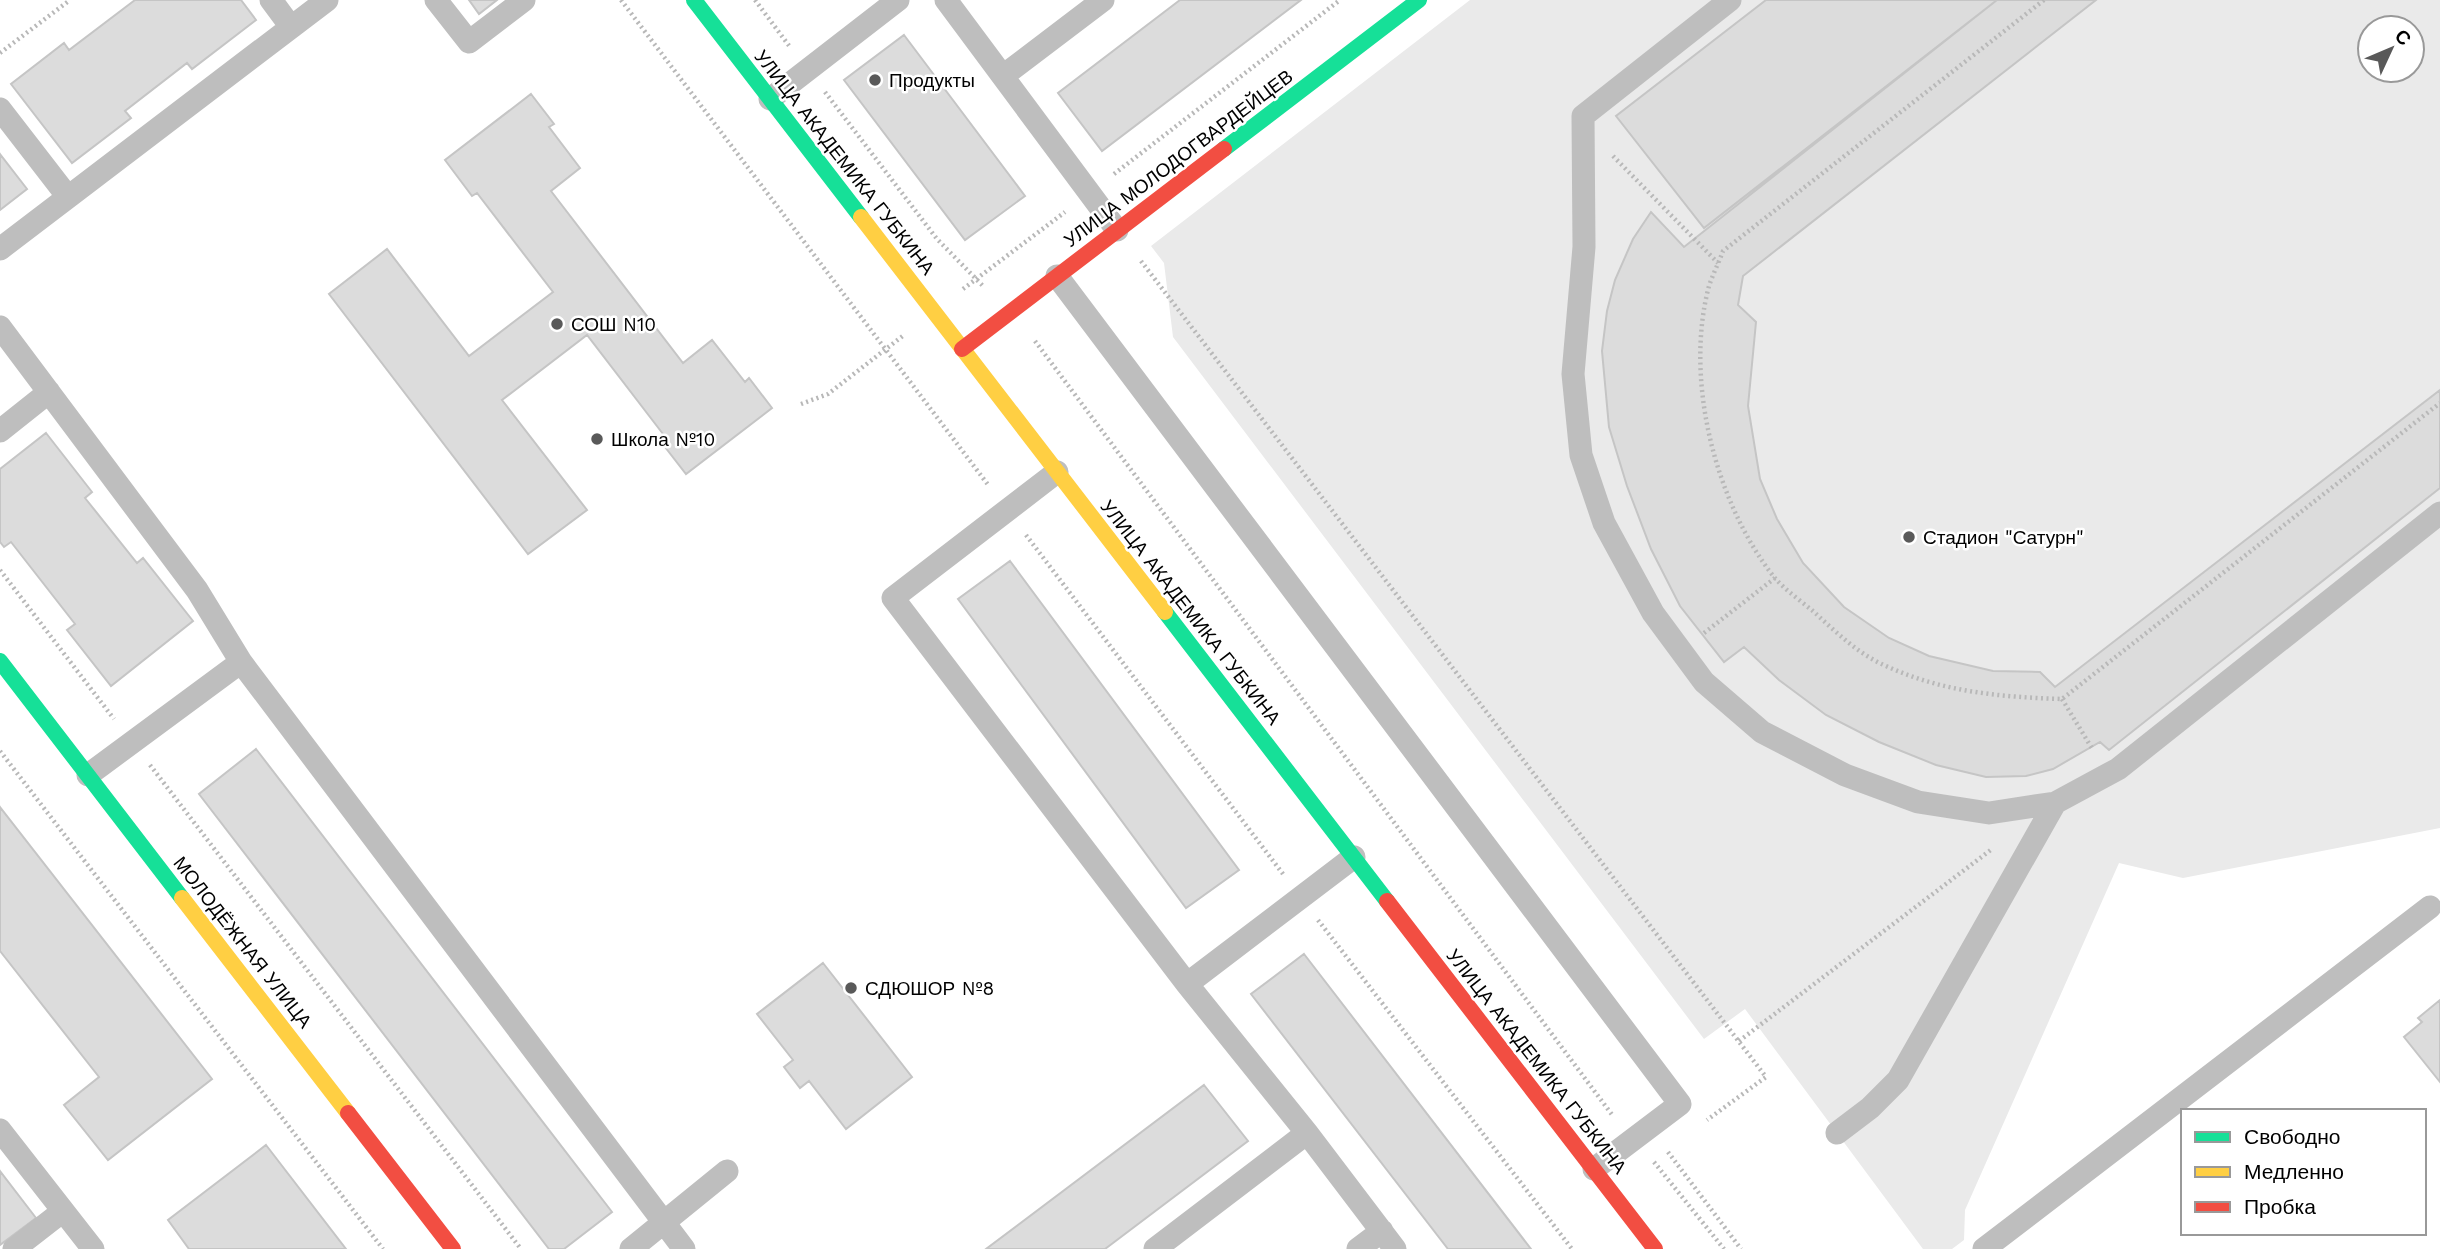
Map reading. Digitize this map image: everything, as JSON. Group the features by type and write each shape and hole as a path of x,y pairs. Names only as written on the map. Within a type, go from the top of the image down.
{"street":[{"name":"УЛИЦА АКАДЕМИКА ГУБКИНА","path":"694,0 1655,1249"},
{"name":"УЛИЦА МОЛОДОГВАРДЕЙЦЕВ","path":"962,349 1419,0"},
{"name":"МОЛОДЁЖНАЯ УЛИЦА","path":"0,661 453,1249"}],"lane":[{"path":"271,0 291,27"},
{"path":"0,248 327,0"},
{"path":"436,0 469,42 524,0"},
{"path":"769,99 898,0"},
{"path":"946,0 1117,230"},
{"path":"1003,76 1103,0"},
{"path":"1730,0 1583,116 1584,247 1573,374 1581,455 1604,523 1653,613 1704,682 1762,732 1845,775 1918,802 1989,813 2055,803 2118,769 2440,513"},
{"path":"0,109 68,197"},
{"path":"1057,276 1680,1104 1594,1169"},
{"path":"0,327 197,590 242,662 684,1249"},
{"path":"0,431 49,392"},
{"path":"1057,472 894,598 1187,984 1307,1133 1388,1240 1358,1249"},
{"path":"88,775 242,662"},
{"path":"1837,1133 1870,1108 1898,1080 2055,803"},
{"path":"1187,984 1354,857"},
{"path":"1984,1249 2430,907"},
{"path":"0,1130 93,1249"},
{"path":"1155,1249 1307,1133"},
{"path":"631,1249 727,1171"},
{"path":"14,1249 63,1211"}],"path":[{"path":"0,53 70,0"},
{"path":"621,0 1301,899 1572,1249"},
{"path":"755,0 937,239 1010,312 1054,363 1607,1110 1653,1160 1724,1249"},
{"path":"2044,0 1723,251 1709,286 1702,343 1705,414 1719,474 1742,526 1775,578 1846,642 1884,666 1972,694 2062,699 2440,404"},
{"path":"1584,126 1718,263"},
{"path":"1117,230 1766,1077 1700,1125"},
{"path":"0,570 521,1249"},
{"path":"1702,635 1775,578"},
{"path":"2062,699 2092,748"},
{"path":"0,751 383,1249"},
{"path":"1738,1041 1997,846"},
{"path":"1653,1160 1667,1150 1741,1249"}],"shaded area":[{"name":"Стадион \"Сатурн\"","path":"1470,0 2440,0 2440,828 2183,878 2119,863 1965,1210 1964,1240 1952,1249 1923,1249 1745,1009 1704,1039 1173,337 1164,263 1151,246"}],"building":[{"path":"135,0 241,0 256,20 192,69 187,63 125,111 131,118 72,163 11,84 64,43 69,50"},
{"path":"469,0 497,0 479,14"},
{"path":"1180,0 1301,0 1102,151 1058,93"},
{"path":"1766,0 1997,0 1704,228 1616,116"},
{"path":"1997,0 2096,0 1743,276 1738,305 1756,322 1748,406 1760,479 1777,519 1803,563 1844,607 1889,638 1929,656 1993,671 2040,672 2055,687 2440,390 2440,488 2109,750 2100,742 2053,769 2026,776 1986,777 1936,765 1879,742 1826,715 1779,680 1744,647 1724,662 1680,606 1651,549 1627,486 1609,427 1602,351 1607,311 1615,280 1633,239 1651,212 1684,247"},
{"path":"904,35 1025,196 965,240 844,80"},
{"path":"531,94 554,124 549,127 580,168 551,191 683,363 712,340 745,382 749,378 772,408 686,474 658,438 663,434 587,335 502,400 587,510 528,554 329,294 387,249 469,356 553,292 477,193 472,196 445,160"},
{"path":"0,154 27,189 0,210"},
{"path":"46,433 92,492 85,498 137,563 143,558 193,621 111,686 67,630 75,624 11,542 4,547 0,542 0,469"},
{"path":"1010,561 1239,870 1186,908 958,599"},
{"path":"256,749 612,1212 564,1249 549,1249 199,794"},
{"path":"0,807 212,1079 108,1160 64,1105 99,1077 0,951"},
{"path":"1304,954 1531,1249 1448,1249 1251,994"},
{"path":"823,963 912,1077 846,1129 809,1081 800,1088 784,1067 793,1060 757,1014"},
{"path":"2440,1000 2440,1082 2404,1037 2422,1022 2418,1018"},
{"path":"1204,1085 1248,1141 1105,1249 986,1249"},
{"path":"266,1145 346,1249 189,1249 168,1220"},
{"path":"0,1171 36,1218 0,1245"}],"traffic: fast":[{"path":"694,0 861,217"},
{"path":"1224,149 1419,0"},
{"path":"1165,612 1387,901"},
{"path":"0,661 182,898"}],"traffic: slow":[{"path":"861,217 1165,612"},
{"path":"182,898 348,1113"}],"traffic: jam":[{"path":"962,349 1224,149"},
{"path":"1387,901 1655,1249"},
{"path":"348,1113 453,1249"}],"place":[{"name":"Продукты","path":"875,80"},
{"name":"СОШ N10","path":"557,324"},
{"name":"Школа №10","path":"597,439"},
{"name":"Стадион \"Сатурн\"","path":"1909,537"},
{"name":"СДЮШОР №8","path":"851,988"}]}
